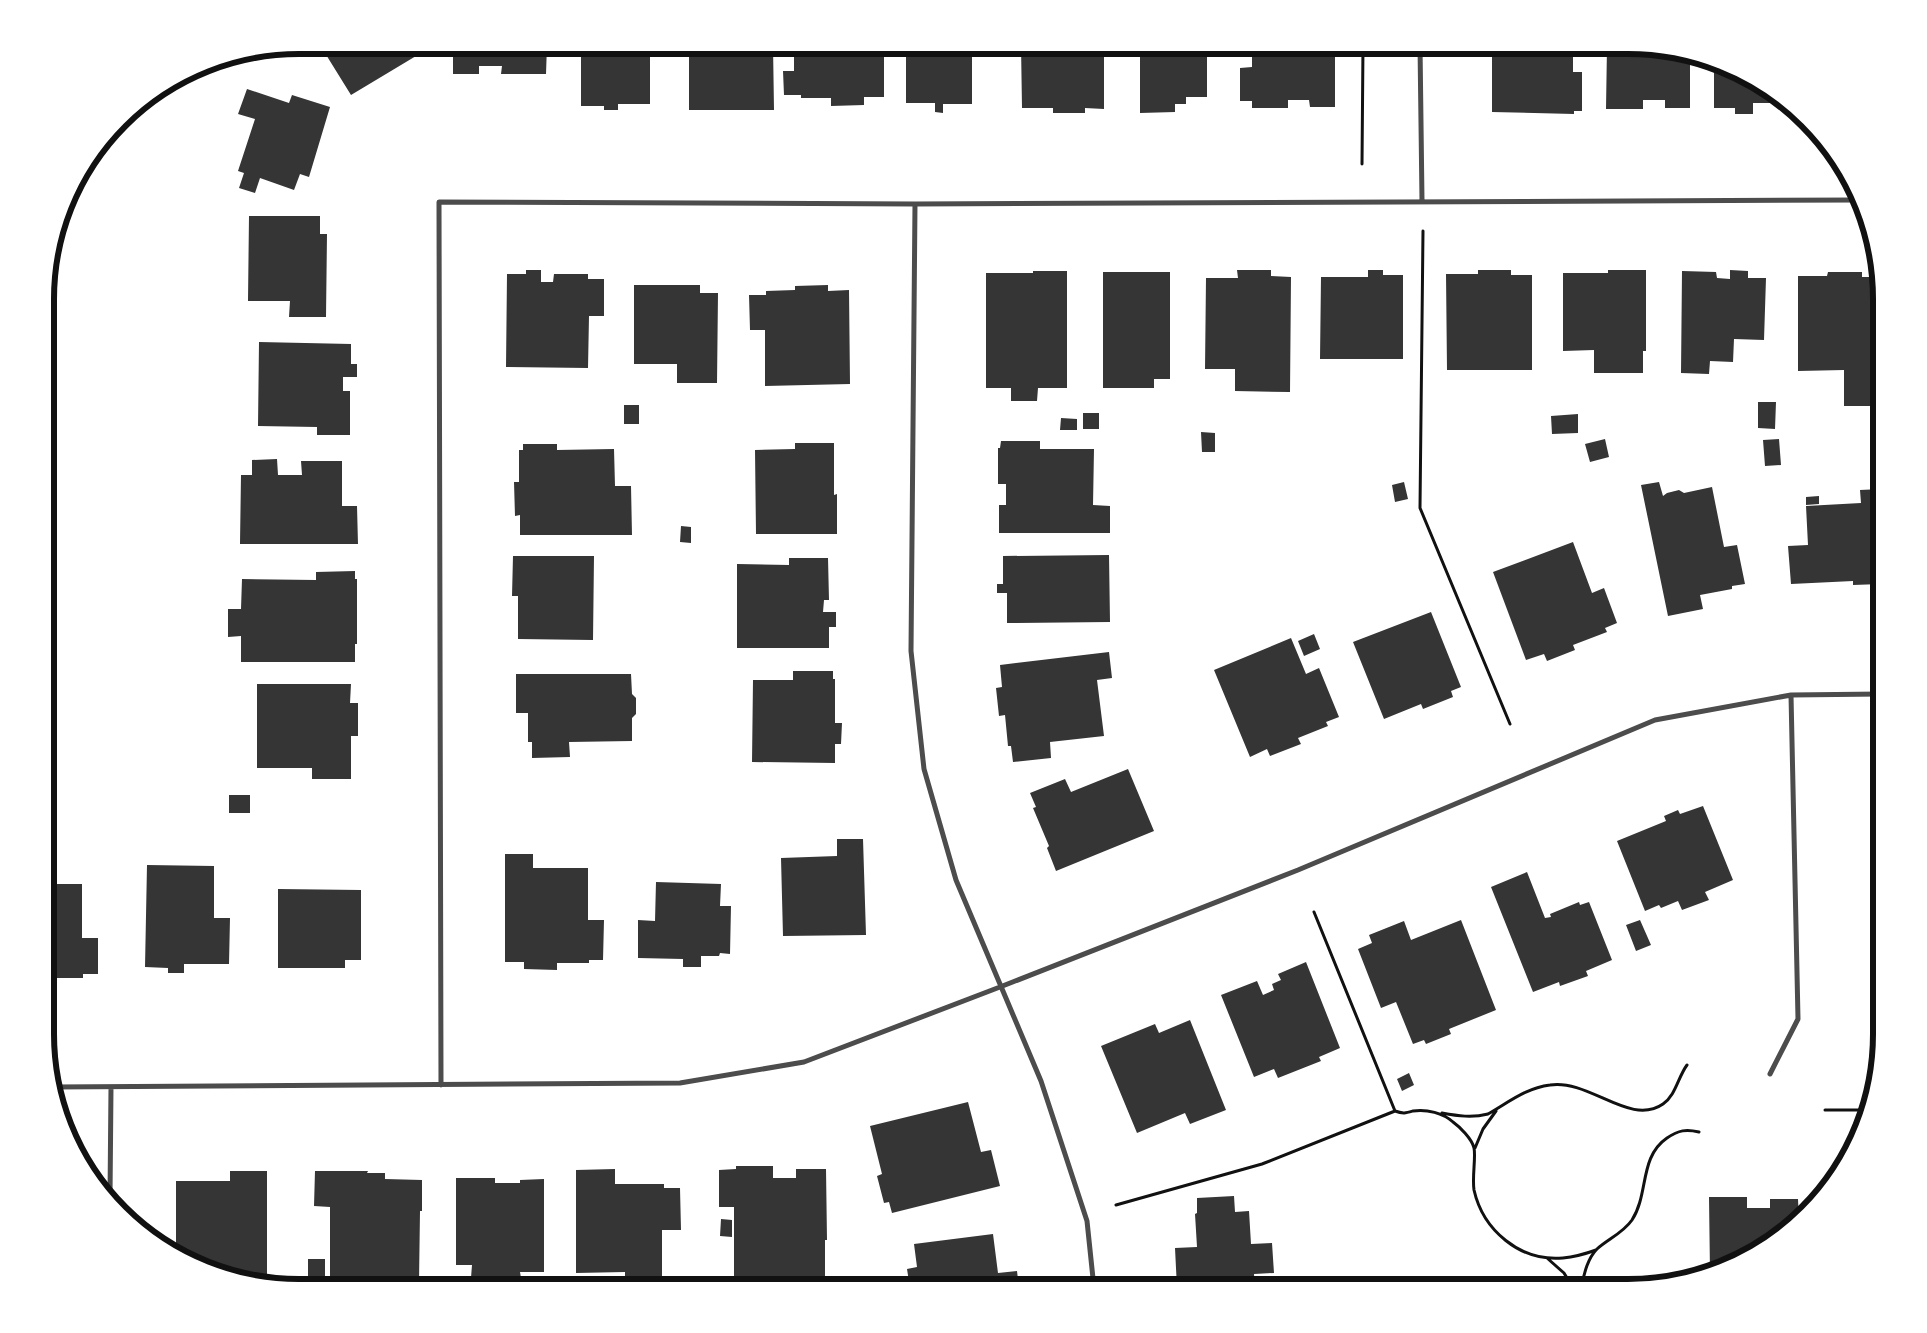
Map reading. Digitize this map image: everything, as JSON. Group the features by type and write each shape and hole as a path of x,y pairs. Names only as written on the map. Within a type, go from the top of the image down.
{"street":[{"path":"1420,54 1422,201"},
{"path":"441,1085 439,202 915,204 1853,200"},
{"path":"915,204 911,651 924,769 956,880 1040,1081 1087,1221 1093,1279"},
{"path":"59,1087 680,1084 804,1062 1298,870 1655,720 1791,695 1873,694"},
{"path":"1770,1074 1798,1019 1791,695"},
{"path":"110,1190 111,1087"}],"path":[{"path":"1362,164 1363,54"},
{"path":"1423,231 1420,508 1510,724"},
{"path":"1314,912 1395,1111"},
{"path":"1116,1205 1262,1164 1395,1111 1404,1114 1415,1111 1475,1116 1488,1114 1529,1090 1558,1084 1580,1087 1627,1109 1646,1110 1665,1102 1672,1094 1687,1065"},
{"path":"1499,1107 1488,1122 1474,1149 1474,1189 1483,1216 1491,1228 1513,1246 1533,1255 1546,1258 1562,1258 1596,1250 1618,1234 1632,1221 1638,1207 1651,1156 1656,1148 1670,1136 1682,1130 1688,1129 1699,1132"},
{"path":"1826,1110 1861,1110"},
{"path":"1442,1113 1454,1122 1474,1149"},
{"path":"1583,1279 1587,1266 1596,1250"},
{"path":"1546,1258 1564,1273 1568,1279"}],"building":[{"path":"326,54 419,54 351,95"},
{"path":"453,54 547,54 546,74 501,74 502,66 479,66 479,74 453,74"},
{"path":"581,54 650,54 650,104 618,104 618,110 604,110 604,106 581,106"},
{"path":"689,54 773,54 774,110 689,110"},
{"path":"794,54 884,54 884,97 864,97 864,105 831,106 831,98 801,98 801,95 784,95 783,71 794,71"},
{"path":"906,54 972,54 972,104 943,104 943,113 935,112 935,103 906,103"},
{"path":"1021,54 1104,54 1104,109 1085,108 1085,113 1053,113 1053,108 1022,108"},
{"path":"1140,54 1207,54 1207,97 1186,97 1186,104 1175,104 1175,112 1140,113"},
{"path":"1252,54 1335,54 1335,107 1310,107 1309,100 1288,100 1288,108 1252,108 1252,101 1240,101 1240,68 1252,67"},
{"path":"1492,54 1573,54 1573,72 1582,72 1582,111 1574,111 1574,114 1492,112"},
{"path":"1607,54 1644,54 1690,62 1690,108 1665,108 1665,100 1643,100 1643,109 1606,109"},
{"path":"1714,69 1737,79 1776,103 1753,103 1753,114 1735,114 1735,108 1714,108"},
{"path":"247,89 289,103 292,95 330,107 309,177 300,174 294,190 260,178 255,193 239,188 244,173 238,171 255,119 238,114"},
{"path":"249,216 320,216 320,234 327,234 326,317 289,317 290,301 248,301"},
{"path":"526,270 541,270 541,282 553,282 554,274 588,274 588,279 604,279 604,316 589,316 588,368 506,367 507,274 526,274"},
{"path":"1237,270 1271,270 1271,276 1291,277 1290,392 1235,391 1235,369 1205,369 1206,278 1238,278"},
{"path":"1368,270 1383,270 1383,275 1403,275 1403,359 1320,359 1321,277 1368,277"},
{"path":"1478,270 1511,270 1511,275 1532,275 1532,370 1447,370 1446,274 1478,274"},
{"path":"1608,270 1646,270 1646,351 1643,351 1643,373 1594,373 1594,350 1563,351 1563,273 1608,273"},
{"path":"1730,270 1748,271 1748,278 1766,278 1764,340 1734,339 1733,362 1710,361 1709,374 1681,373 1682,271 1716,272 1717,278 1730,279"},
{"path":"1033,271 1067,271 1067,388 1038,388 1037,401 1011,401 1011,388 986,388 986,273 1033,273"},
{"path":"1103,272 1170,272 1170,379 1154,379 1154,388 1103,388"},
{"path":"1828,272 1862,272 1862,277 1872,277 1873,406 1844,406 1844,370 1798,371 1798,276 1827,276"},
{"path":"634,285 700,285 700,293 718,293 717,383 677,383 677,364 634,364"},
{"path":"828,285 828,291 849,290 850,384 765,386 765,330 750,330 749,295 766,295 766,291 795,290 795,286"},
{"path":"259,342 351,344 351,364 357,364 357,377 343,377 343,391 350,391 350,435 317,435 317,427 258,426"},
{"path":"1758,402 1776,402 1775,429 1758,428"},
{"path":"624,405 639,405 639,424 624,424"},
{"path":"1083,413 1099,413 1099,429 1083,429"},
{"path":"1578,414 1578,433 1552,434 1551,416"},
{"path":"1061,418 1077,419 1077,430 1060,430"},
{"path":"1201,432 1215,433 1215,452 1202,452"},
{"path":"1605,439 1609,457 1590,462 1585,444"},
{"path":"1779,439 1781,465 1765,466 1763,440"},
{"path":"1001,441 1040,441 1040,449 1094,449 1093,505 1110,506 1110,533 999,533 999,505 1006,505 1006,484 998,484 998,448 1000,448"},
{"path":"795,443 834,443 834,495 837,494 837,534 756,534 755,450 795,449"},
{"path":"523,444 557,444 557,450 614,449 615,486 631,486 632,535 520,535 520,515 515,516 514,482 519,482 519,450 523,450"},
{"path":"277,459 278,475 302,475 301,461 342,461 342,506 357,506 358,544 240,544 241,475 252,475 252,460"},
{"path":"1404,482 1408,499 1395,502 1392,485"},
{"path":"1659,482 1663,496 1679,490 1684,493 1712,487 1724,547 1737,545 1745,584 1732,586 1732,589 1700,595 1703,609 1668,616 1641,485"},
{"path":"1873,489 1873,584 1853,585 1853,581 1791,584 1788,546 1808,545 1806,506 1861,503 1860,490"},
{"path":"1819,496 1819,504 1806,505 1806,497"},
{"path":"681,526 691,527 691,543 680,542"},
{"path":"1573,542 1592,593 1604,588 1617,623 1605,628 1607,632 1573,645 1575,650 1547,661 1544,654 1526,660 1493,572"},
{"path":"1109,555 1110,622 1007,623 1007,593 997,593 997,584 1003,584 1003,556"},
{"path":"513,556 594,556 593,640 518,639 518,596 512,596"},
{"path":"789,558 828,558 829,600 824,600 823,612 836,612 836,627 829,627 829,648 737,648 737,564 789,565"},
{"path":"355,571 355,579 357,579 357,644 355,644 355,662 241,662 241,636 228,637 228,609 241,609 242,579 316,580 316,572"},
{"path":"1431,612 1461,687 1451,691 1453,697 1423,709 1421,704 1384,719 1353,642"},
{"path":"1314,634 1320,649 1304,656 1298,641"},
{"path":"1291,638 1306,674 1319,668 1339,717 1326,722 1328,726 1298,738 1301,744 1270,756 1267,749 1250,757 1214,670"},
{"path":"1109,652 1112,678 1097,680 1104,736 1050,742 1051,758 1013,762 1011,746 1008,746 1005,715 999,716 996,688 1002,687 1000,665"},
{"path":"793,671 833,671 833,679 835,679 835,723 842,723 841,744 835,744 835,763 752,762 753,680 793,680"},
{"path":"516,674 631,674 632,694 636,698 636,714 632,718 632,741 569,742 570,757 532,758 532,742 528,742 528,713 516,713"},
{"path":"257,684 351,684 350,703 358,703 358,736 351,736 351,779 312,779 312,768 257,768"},
{"path":"1128,769 1154,831 1056,871 1047,848 1049,846 1033,808 1036,807 1030,793 1065,779 1071,792"},
{"path":"229,795 250,795 250,813 229,813"},
{"path":"1703,806 1733,880 1705,892 1709,900 1682,910 1678,901 1661,908 1659,905 1645,911 1617,841 1666,821 1664,816 1678,810 1680,814"},
{"path":"837,839 863,839 866,935 783,936 781,858 837,856"},
{"path":"505,854 533,854 533,868 588,868 588,920 604,920 603,960 589,960 589,963 557,963 557,970 524,969 524,962 505,962"},
{"path":"147,865 214,866 214,918 230,918 229,964 184,964 184,973 168,973 168,968 145,967"},
{"path":"1527,872 1545,918 1551,917 1550,914 1579,902 1580,905 1589,902 1612,960 1586,971 1588,976 1560,986 1559,982 1533,992 1491,887"},
{"path":"656,882 721,884 720,906 731,906 730,954 720,953 719,956 701,956 701,967 683,967 683,959 638,958 638,920 655,921"},
{"path":"54,884 82,884 82,938 98,938 98,974 83,974 83,978 54,978"},
{"path":"278,889 361,890 361,960 345,960 345,968 278,968"},
{"path":"1461,920 1496,1010 1449,1029 1451,1034 1426,1044 1424,1040 1413,1044 1396,1002 1381,1008 1358,949 1372,943 1369,935 1404,921 1411,940"},
{"path":"1640,920 1651,945 1636,951 1626,925"},
{"path":"1306,962 1340,1048 1319,1057 1321,1061 1278,1078 1274,1069 1254,1077 1221,995 1257,981 1263,995 1274,990 1272,984 1281,980 1278,974"},
{"path":"1190,1020 1226,1110 1190,1124 1185,1113 1137,1133 1101,1046 1155,1024 1159,1033"},
{"path":"1409,1073 1414,1085 1402,1091 1397,1079"},
{"path":"968,1102 981,1152 991,1150 1000,1186 892,1213 889,1202 884,1203 877,1176 882,1174 870,1126"},
{"path":"736,1166 773,1166 773,1178 796,1178 796,1169 826,1169 827,1240 825,1240 825,1279 734,1279 734,1207 719,1207 719,1170 736,1169"},
{"path":"615,1169 615,1184 664,1184 664,1188 680,1188 681,1230 662,1230 662,1279 625,1279 625,1272 576,1273 576,1170"},
{"path":"230,1171 267,1171 267,1277 235,1271 205,1261 176,1246 176,1181 230,1181"},
{"path":"315,1171 368,1171 367,1173 385,1173 385,1179 422,1180 419,1279 330,1279 330,1207 314,1206"},
{"path":"456,1178 495,1178 495,1183 520,1183 520,1180 544,1179 544,1272 520,1272 521,1278 471,1278 472,1265 456,1265"},
{"path":"1234,1196 1235,1212 1249,1211 1251,1244 1272,1243 1274,1273 1254,1274 1254,1279 1177,1279 1175,1248 1197,1247 1195,1214 1197,1213 1197,1198"},
{"path":"1709,1197 1747,1197 1747,1208 1770,1208 1770,1199 1798,1199 1798,1210 1777,1229 1737,1254 1710,1265"},
{"path":"721,1219 732,1220 732,1237 720,1236"},
{"path":"993,1234 998,1273 1017,1271 1018,1279 909,1279 907,1269 917,1267 914,1244"},
{"path":"308,1259 325,1259 325,1279 308,1279"}]}
